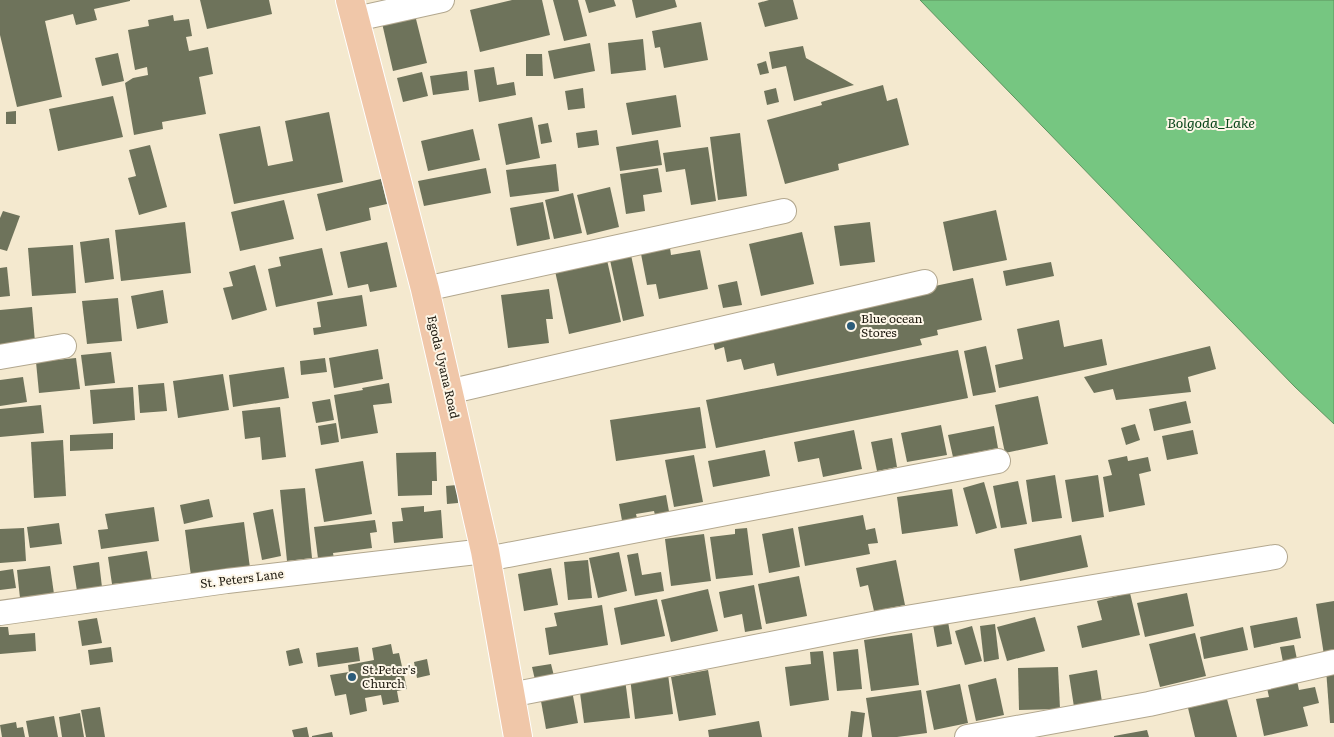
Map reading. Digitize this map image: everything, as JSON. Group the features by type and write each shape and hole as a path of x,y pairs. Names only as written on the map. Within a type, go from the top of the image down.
{"main road":[{"name":"Egoda Uyana Road","path":"353,9 425,289 486,555 518,737"}],"street":[{"path":"353,9 442,0"},
{"path":"425,289 784,211"},
{"path":"448,392 925,282"},
{"path":"0,357 64,346"},
{"name":"St. Peters Lane","path":"0,614 227,581 486,555 998,461"},
{"path":"510,695 888,621 1275,557"},
{"path":"967,737 1149,704 1334,662"}],"water":[{"name":"Bolgoda_Lake","path":"920,0 1334,0 1334,424 1295,387"}],"building":[{"path":"0,0 130,1 94,9 97,20 76,25 73,14 45,21 62,97 17,107 0,35"},
{"path":"200,0 269,0 272,14 207,29"},
{"path":"512,0 542,0 550,35 480,52 470,10"},
{"path":"553,0 578,0 587,36 564,41"},
{"path":"585,0 614,0 616,6 589,13"},
{"path":"632,0 675,0 677,7 636,18"},
{"path":"769,0 793,0 798,19 765,27 758,3"},
{"path":"173,15 174,21 189,19 192,36 186,37 189,51 208,47 213,74 199,77 206,114 162,122 163,129 134,135 125,83 133,78 148,75 147,67 135,70 128,30 149,26 148,20"},
{"path":"415,15 427,63 393,71 382,23"},
{"path":"701,22 708,60 664,68 660,47 655,48 652,31"},
{"path":"643,39 646,70 611,74 608,43"},
{"path":"590,43 595,71 554,79 548,51"},
{"path":"803,46 806,58 854,85 794,101 786,66 772,69 769,52"},
{"path":"118,53 124,81 102,86 95,58"},
{"path":"526,54 542,54 543,76 526,76"},
{"path":"766,61 769,73 760,75 757,64"},
{"path":"494,67 497,85 514,82 516,95 479,102 474,70"},
{"path":"467,71 469,90 433,95 430,76"},
{"path":"422,72 428,96 403,102 397,78"},
{"path":"883,85 887,101 897,98 909,145 838,164 839,170 785,184 767,120 822,105 821,102"},
{"path":"583,88 585,108 568,110 565,91"},
{"path":"776,88 779,102 767,105 764,91"},
{"path":"676,95 681,127 632,135 626,103"},
{"path":"113,96 123,137 58,151 49,109"},
{"path":"16,111 16,124 6,124 6,112"},
{"path":"329,112 343,182 234,204 219,134 260,126 268,166 293,161 285,121"},
{"path":"532,117 540,158 506,165 498,124"},
{"path":"548,123 552,142 541,144 538,125"},
{"path":"473,129 480,160 428,171 421,141"},
{"path":"597,130 599,145 578,148 576,133"},
{"path":"740,133 747,196 718,200 710,137"},
{"path":"658,140 662,165 620,171 616,147"},
{"path":"150,145 167,207 139,215 128,178 136,176 129,150"},
{"path":"708,147 716,201 691,205 685,169 666,172 663,153"},
{"path":"556,164 559,191 510,197 506,170"},
{"path":"486,168 491,193 424,206 418,181"},
{"path":"658,168 662,192 643,195 645,211 626,214 620,174"},
{"path":"381,179 387,204 369,208 371,220 326,231 317,194"},
{"path":"610,187 619,227 587,235 577,195"},
{"path":"573,193 582,233 554,239 545,200"},
{"path":"284,200 294,239 240,251 231,212"},
{"path":"543,202 550,239 517,246 510,208"},
{"path":"996,210 1007,260 953,271 943,222"},
{"path":"3,211 20,216 7,251 0,249 0,218"},
{"path":"185,222 191,273 121,281 115,230"},
{"path":"870,222 875,262 840,266 834,226"},
{"path":"802,232 814,284 761,296 749,244"},
{"path":"109,238 114,279 85,283 80,242"},
{"path":"387,242 397,287 370,292 368,284 348,288 340,252"},
{"path":"73,245 76,293 32,296 28,248"},
{"path":"322,248 333,295 276,307 268,269 281,266 279,257"},
{"path":"670,248 671,255 700,250 708,289 659,299 656,284 647,285 641,254"},
{"path":"631,255 644,316 623,321 610,260"},
{"path":"607,260 621,322 569,334 555,271"},
{"path":"1051,262 1054,276 1006,286 1003,271"},
{"path":"255,265 267,310 232,320 223,288 233,286 229,272"},
{"path":"7,267 10,296 0,297 0,268"},
{"name":"Blue ocean Stores","path":"973,278 982,320 937,330 938,335 920,339 922,345 777,376 774,363 744,370 741,359 727,362 724,347 715,350 711,333"},
{"path":"737,281 742,305 723,308 718,285"},
{"path":"549,289 553,319 546,319 549,343 508,348 501,295"},
{"path":"163,290 168,323 137,329 131,296"},
{"path":"362,295 367,326 314,335 313,328 321,327 317,302"},
{"path":"118,298 122,341 87,344 82,301"},
{"path":"32,307 35,342 0,345 0,310"},
{"path":"1059,320 1064,347 1102,339 1107,365 999,388 995,365 1023,359 1017,329"},
{"path":"986,346 996,392 973,396 964,351"},
{"path":"1210,346 1216,369 1188,377 1191,392 1116,400 1113,389 1094,393 1084,377"},
{"path":"378,349 383,379 334,388 329,358"},
{"path":"958,350 968,398 716,448 706,400"},
{"path":"111,352 115,383 85,386 81,355"},
{"path":"76,358 80,389 39,393 36,362"},
{"path":"325,358 327,372 301,375 300,361"},
{"path":"284,367 289,398 233,407 229,375"},
{"path":"223,374 229,410 178,418 173,381"},
{"path":"23,377 27,402 0,406 0,380"},
{"path":"164,383 167,411 140,413 138,385"},
{"path":"389,383 392,403 373,405 378,433 341,439 334,395"},
{"path":"133,387 135,420 93,424 90,390"},
{"path":"1038,396 1048,444 1005,453 995,405"},
{"path":"330,399 334,420 316,423 312,402"},
{"path":"1186,401 1191,423 1154,431 1149,409"},
{"path":"41,405 44,433 0,437 0,409"},
{"path":"280,407 286,457 262,460 260,437 245,439 242,411"},
{"path":"700,407 706,448 616,461 610,420"},
{"path":"336,423 339,442 321,445 318,426"},
{"path":"1135,424 1140,440 1126,445 1121,428"},
{"path":"941,425 947,455 907,462 901,433"},
{"path":"994,426 998,448 953,457 948,435"},
{"path":"854,430 862,469 823,477 819,458 798,462 794,442"},
{"path":"1193,430 1198,454 1167,460 1162,436"},
{"path":"113,433 113,449 70,451 70,435"},
{"path":"892,438 897,467 877,471 871,442"},
{"path":"63,440 66,496 34,498 31,442"},
{"path":"765,450 770,476 713,487 708,461"},
{"path":"436,452 437,481 432,481 432,495 398,496 396,453"},
{"path":"694,455 703,502 674,507 665,460"},
{"path":"1127,456 1128,461 1148,457 1151,471 1139,474 1145,505 1109,512 1103,477 1112,475 1108,460"},
{"path":"363,461 372,514 324,522 315,469"},
{"path":"1055,475 1062,518 1032,522 1026,480"},
{"path":"1098,475 1104,517 1072,522 1065,480"},
{"path":"1018,481 1027,524 1001,528 993,486"},
{"path":"984,482 997,528 976,534 963,488"},
{"path":"457,485 458,503 447,504 446,486"},
{"path":"305,488 312,558 287,561 280,490"},
{"path":"952,489 958,526 902,534 897,497"},
{"path":"666,495 670,517 656,519 654,511 636,514 638,523 623,526 619,504"},
{"path":"209,499 213,517 184,524 180,505"},
{"path":"424,506 424,512 441,510 443,538 394,543 392,522 403,521 401,508"},
{"path":"154,507 159,541 101,549 98,530 108,529 105,514"},
{"path":"273,509 281,556 262,560 253,513"},
{"path":"863,515 866,530 875,528 878,543 868,544 870,554 805,566 798,527"},
{"path":"375,520 377,532 370,533 372,548 333,553 335,564 319,566 314,527"},
{"path":"244,522 250,568 191,576 185,530"},
{"path":"59,523 62,544 30,548 27,527"},
{"path":"24,528 26,561 0,563 0,529"},
{"path":"747,528 753,575 716,579 710,537 735,534 735,529"},
{"path":"793,528 800,567 769,573 762,534"},
{"path":"704,534 711,581 671,586 665,539"},
{"path":"1081,535 1088,567 1020,581 1014,549"},
{"path":"147,551 153,587 133,590 132,582 112,584 108,557"},
{"path":"619,552 627,591 598,598 589,558"},
{"path":"638,553 642,575 661,572 664,591 635,596 627,555"},
{"path":"588,560 592,598 568,600 564,562"},
{"path":"896,560 905,605 874,611 868,585 860,587 856,568"},
{"path":"99,562 102,587 77,591 73,566"},
{"path":"50,566 54,594 20,598 17,570"},
{"path":"551,568 558,605 524,611 518,574"},
{"path":"13,569 16,588 0,590 0,571"},
{"path":"799,576 807,616 766,624 758,584"},
{"path":"754,585 762,629 745,632 742,614 724,618 719,592"},
{"path":"708,589 718,631 671,642 661,600"},
{"path":"1130,593 1140,635 1082,648 1077,626 1102,620 1097,601"},
{"path":"1187,593 1194,626 1145,637 1137,603"},
{"path":"657,599 665,636 621,645 614,608"},
{"path":"1334,601 1334,653 1324,655 1316,604"},
{"path":"602,605 608,645 549,655 545,628 557,626 554,613"},
{"path":"1035,617 1045,651 1007,661 997,627"},
{"path":"1297,617 1301,638 1254,648 1250,626"},
{"path":"97,618 102,643 82,646 78,621"},
{"path":"948,622 952,644 937,647 933,625"},
{"path":"995,624 999,659 984,662 980,626"},
{"path":"972,626 982,661 965,665 955,631"},
{"path":"0,627 8,627 9,635 35,633 36,651 0,654"},
{"path":"1243,627 1248,650 1204,659 1200,637"},
{"path":"912,633 919,685 871,691 864,640"},
{"path":"1195,633 1206,676 1160,687 1149,644"},
{"path":"391,644 393,654 399,653 407,689 397,691 399,702 383,705 381,695 365,698 367,711 350,715 346,694 335,696 330,675 349,672 348,665 374,660 372,648"},
{"path":"1294,645 1298,664 1284,667 1280,647"},
{"path":"111,647 113,662 90,665 88,650"},
{"path":"358,647 360,661 318,667 316,653"},
{"path":"299,648 303,663 289,666 286,651"},
{"path":"858,649 862,689 837,691 833,652"},
{"path":"823,651 829,700 790,706 785,667 811,664 810,652"},
{"path":"427,659 430,675 417,678 414,662"},
{"path":"551,664 555,680 536,684 532,667"},
{"path":"1058,667 1060,709 1019,710 1018,668"},
{"path":"1334,668 1334,723 1330,723 1326,669"},
{"path":"708,670 716,715 679,721 671,677"},
{"path":"1097,670 1102,702 1074,707 1069,675"},
{"path":"668,674 673,714 635,719 630,678"},
{"path":"996,678 1004,715 976,721 968,685"},
{"path":"625,679 630,718 584,723 579,685"},
{"path":"1297,681 1299,690 1315,687 1319,703 1303,707 1308,726 1264,736 1256,699 1269,697 1267,688"},
{"path":"960,684 968,723 934,730 926,691"},
{"path":"571,685 578,723 546,729 539,690"},
{"path":"921,690 927,733 897,737 872,737 866,698"},
{"path":"1227,699 1237,737 1195,737 1188,708"},
{"path":"100,707 105,737 86,737 81,710"},
{"path":"851,711 865,713 862,737 848,737"},
{"path":"80,713 84,737 62,737 59,717"},
{"path":"54,716 58,737 29,737 26,721"},
{"path":"759,721 762,737 709,737 708,730"},
{"path":"16,722 17,728 23,727 25,737 2,737 0,725"},
{"path":"307,727 309,737 294,737 292,730"},
{"path":"1147,730 1149,737 1114,737 1114,736"},
{"path":"332,732 333,737 312,737 312,736"}],"place":[{"name":"Blue ocean Stores","path":"851,326"},
{"name":"St.Peter's Church","path":"352,677"}]}
